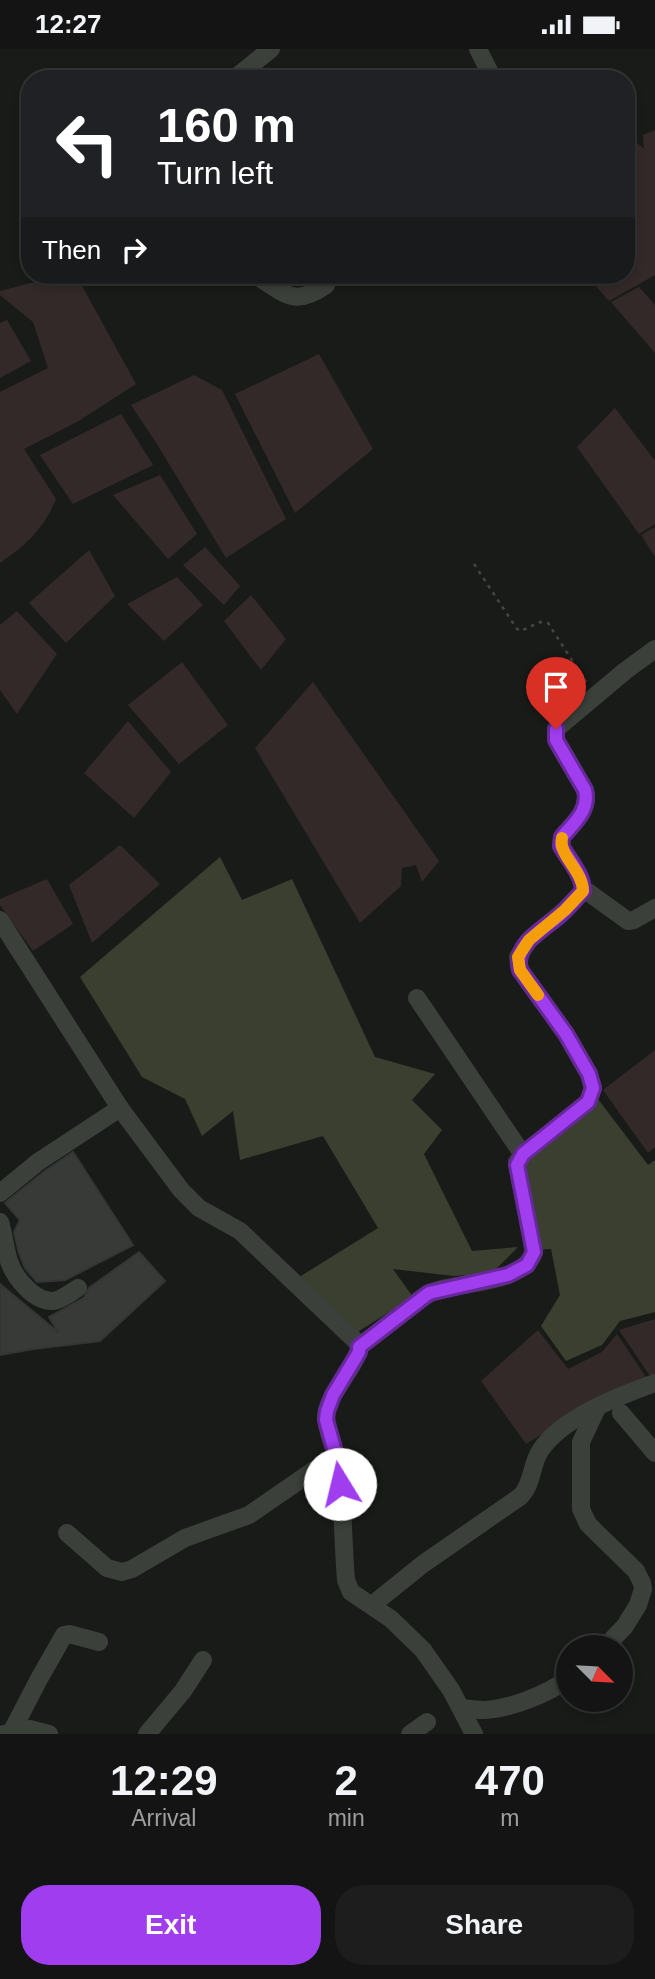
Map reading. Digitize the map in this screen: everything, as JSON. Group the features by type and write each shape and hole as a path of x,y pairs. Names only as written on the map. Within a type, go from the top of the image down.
{"street":[{"path":"245,70 271,49"},
{"path":"478,49 488,70"},
{"path":"270,284 288,295 298,297 312,294 326,285"},
{"path":"583,891 579,876 560,842 583,812 587,799 585,790 556,740 555,733 558,725 655,649"},
{"path":"583,891 628,921 655,908"},
{"path":"359,1347 429,1293 508,1275 530,1261 534,1252 517,1165 523,1154 588,1102 593,1088 589,1074 566,1034 520,970 518,957 529,940 583,891"},
{"path":"0,920 120,1108 181,1190 194,1204 240,1231 358,1341 359,1352 333,1395 326,1420 337,1455 346,1580 351,1592 391,1619 423,1650 461,1708 474,1734"},
{"path":"416,998 523,1154"},
{"path":"0,1193 38,1162 120,1108"},
{"path":"0,1222 9,1261 30,1290 44,1300 54,1301 78,1288"},
{"path":"373,1605 423,1564 522,1496 529,1485 534,1463 550,1439 612,1398 655,1383"},
{"path":"597,1408 581,1442 581,1509 588,1524 636,1571 643,1589 631,1615 615,1635"},
{"path":"621,1413 655,1453"},
{"path":"67,1533 107,1568 122,1572 132,1569 185,1538 249,1515 337,1455"},
{"path":"8,1733 64,1635 69,1633 99,1642"},
{"path":"147,1734 174,1702 203,1660"},
{"path":"461,1708 486,1710 519,1703 556,1687"},
{"path":"410,1734 427,1722"},
{"path":"8,1733 30,1729 49,1734"}],"path":[{"path":"474,564 517,629 522,631 540,622 548,623 594,696"}],"shaded area":[{"path":"655,130 655,275 609,301 594,284 635,284 635,142 644,149 643,135"},
{"path":"27,284 81,284 136,384 77,422 24,449 56,499 46,519 33,535 0,563 0,392 48,368 33,322 0,295 0,291"},
{"path":"639,287 655,305 655,353 611,302"},
{"path":"7,320 31,361 0,378 0,323"},
{"path":"319,354 373,449 295,513 235,394"},
{"path":"194,375 222,390 286,519 226,558 131,405"},
{"path":"615,408 655,461 655,524 639,534 577,447"},
{"path":"121,414 153,465 73,504 40,455"},
{"path":"160,475 197,534 168,559 113,495"},
{"path":"655,527 655,557 641,535"},
{"path":"205,547 240,586 224,605 183,565"},
{"path":"89,550 115,596 66,643 29,603"},
{"path":"177,577 203,605 164,641 127,604"},
{"path":"251,595 286,639 261,670 224,621"},
{"path":"17,611 57,654 17,714 0,690 0,625"},
{"path":"182,662 228,725 179,764 128,705"},
{"path":"313,682 439,861 422,882 416,865 402,868 401,886 360,923 255,748"},
{"path":"128,721 171,772 134,818 84,773"},
{"path":"120,845 160,884 92,943 69,885"},
{"path":"220,857 242,900 292,879 375,1057 435,1074 412,1100 442,1130 424,1154 472,1251 518,1247 491,1274 454,1276 393,1269 413,1297 356,1333 296,1279 378,1228 323,1136 240,1160 233,1111 202,1136 185,1099 142,1077 80,977"},
{"path":"47,879 73,924 33,951 0,905 0,899"},
{"path":"655,1050 655,1147 648,1153 603,1090"},
{"path":"598,1099 648,1165 655,1160 655,1312 620,1321 602,1345 566,1361 541,1326 560,1295 551,1249 537,1250 519,1163"},
{"path":"655,1319 655,1378 652,1379 619,1330"},
{"path":"538,1330 568,1369 602,1352 617,1334 648,1380 579,1412 526,1444 481,1381"}],"building":[{"path":"73,1152 133,1245 65,1280 37,1282 25,1268 19,1253 14,1232 20,1220 5,1203"},
{"path":"139,1252 165,1281 100,1341 0,1355 0,1284 59,1333 49,1317 84,1298 89,1288"}],"slow traffic":[{"path":"538,995 520,970 518,957 529,940 583,891 579,876 561,846 562,838"}],"route":[{"path":"340,1484 337,1455 326,1420 327,1411 333,1395 359,1352 359,1347 429,1293 494,1279 527,1265 534,1252 517,1162 523,1154 588,1102 592,1094 589,1074 566,1034 520,970 518,963 518,957 529,940 583,891 579,876 560,842 583,812 587,799 585,790 556,740 556,729"}]}
